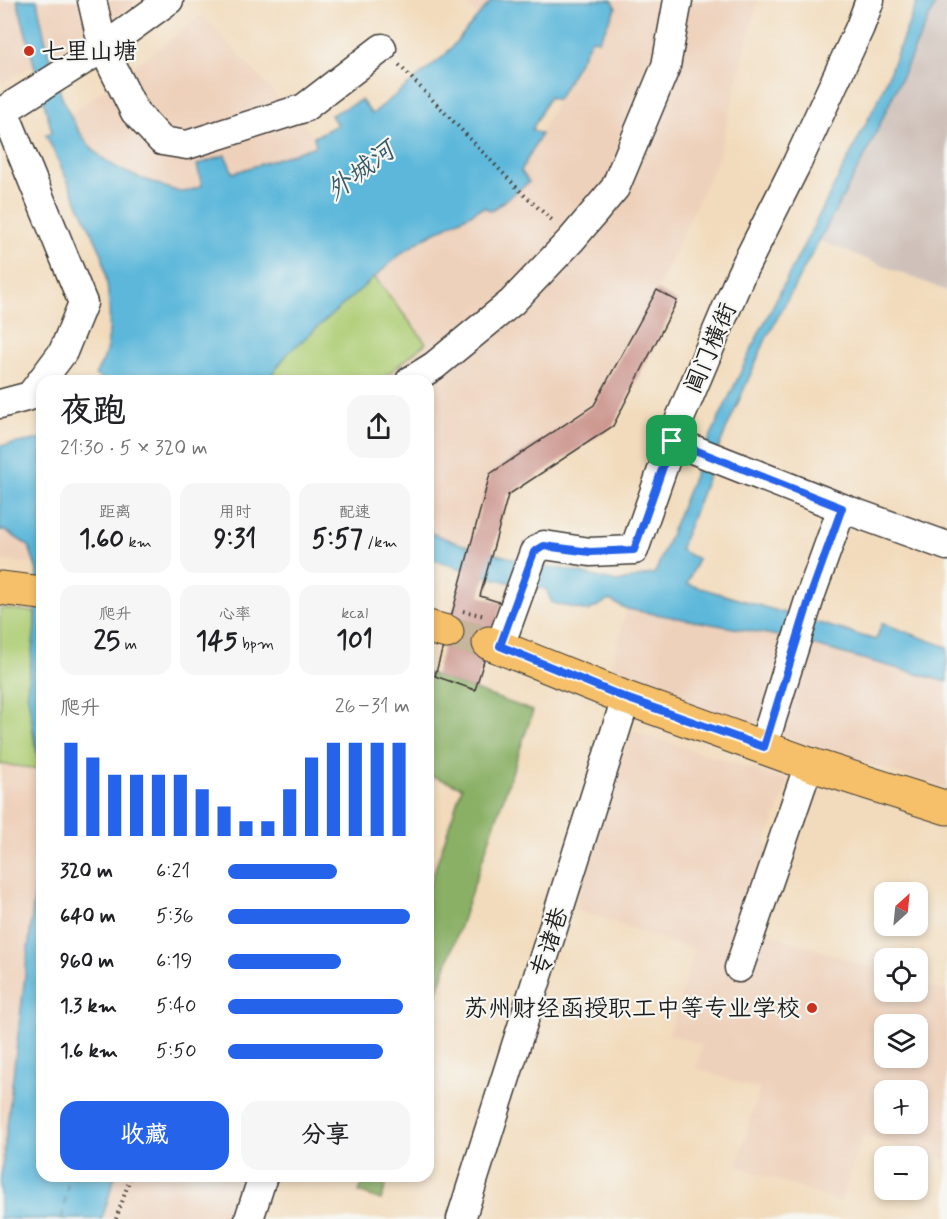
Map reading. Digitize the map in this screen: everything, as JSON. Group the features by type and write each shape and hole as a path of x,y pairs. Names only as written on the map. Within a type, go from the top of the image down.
{"main road":[{"path":"495,645 626,698 808,764 947,808"}],"street":[{"path":"92,0 103,48 135,112 162,141 187,146 304,108 391,57"},
{"path":"46,375 63,352 83,303 9,107 103,48 169,0"},
{"path":"420,375 434,366 512,302 573,239 615,188 666,66 678,0"},
{"name":"阊门横街","path":"495,645 534,552 544,546 590,552 634,550 672,441 741,274 797,163 860,27 870,0"},
{"path":"0,404 30,396 36,388"},
{"path":"672,441 842,508 947,546"},
{"path":"764,747 811,594 842,508"},
{"name":"专诸巷","path":"461,1219 626,698"},
{"path":"739,968 808,764"},
{"path":"249,1219 262,1182"}],"path":[{"path":"391,57 525,196 573,239"},
{"path":"116,1219 129,1182"}],"shaded area":[{"name":"七里山塘","path":"0,0 138,0 107,23 0,84"},
{"path":"463,0 492,0 478,17"},
{"path":"612,0 758,0 718,158 657,290 677,301 613,426 508,495 492,553 434,534 434,375 387,375 426,343 374,276 426,237 529,182 521,171 557,100 592,39 599,40 616,8"},
{"path":"937,0 947,0 947,291 819,240 868,150"},
{"path":"203,15 314,137 317,146 233,173 225,155 197,165 202,186 184,192 135,176 106,161 83,135 71,114"},
{"path":"0,530 6,531 29,546 35,564 0,560"},
{"path":"627,609 779,636 947,682 947,789 607,678"},
{"name":"苏州财经函授职工中等专业学校","path":"631,731 789,781 765,844 787,851 758,930 874,968 874,1002 928,1002 928,985 947,992 947,1160 928,1155 928,1146 898,1146 863,1136 840,1202 737,1166 759,1090 696,1068 702,1045 669,1034 695,950 574,909"},
{"path":"3,764 36,768 36,883 0,1185 0,788"},
{"path":"113,1182 246,1182 232,1219 102,1219"}],"green space":[{"path":"374,276 426,343 387,375 271,375 287,354"},
{"path":"0,608 35,612 33,733 36,768 0,764"},
{"path":"434,675 533,711 434,1002 434,872 462,787 434,777"},
{"path":"363,1182 387,1182 381,1200 359,1192"}],"water":[{"name":"外城河","path":"17,0 37,0 57,84 75,124 86,141 100,156 117,168 166,188 184,192 202,186 197,165 225,155 233,173 316,146 314,137 337,125 331,115 361,100 372,114 445,55 492,0 612,0 616,8 599,40 592,39 557,100 549,97 532,130 541,134 521,171 529,182 491,211 484,207 426,237 402,253 287,354 271,375 95,375 103,360 109,334 108,292 102,254 46,135 52,132"},
{"path":"918,0 937,0 868,150 766,339 720,444 680,550 698,559 687,584 876,640 882,623 947,647 947,682 779,636 627,609 609,600 588,611 552,603 546,589 501,580 434,560 434,534 544,567 564,569 617,582 655,573 705,448 759,333 880,96"},
{"path":"36,440 36,568 29,546 6,531 0,530 0,446"},
{"path":"36,600 36,744 27,691"},
{"path":"36,883 36,1182 113,1182 102,1219 0,1219 0,1185"}],"building":[{"path":"657,290 677,301 613,426 508,495 480,596 502,603 475,690 435,676 490,474 594,405"}],"ferry route":[{"path":"62,1219 68,1182"}],"tunnel":[{"path":"447,632 489,643"}],"place":[{"name":"七里山塘","path":"29,51"},
{"name":"苏州财经函授职工中等专业学校","path":"812,1008"}],"route":[{"path":"672,441 842,508 811,594 764,747 626,698 500,646 534,552 544,546 590,552 634,550 672,441"}]}
